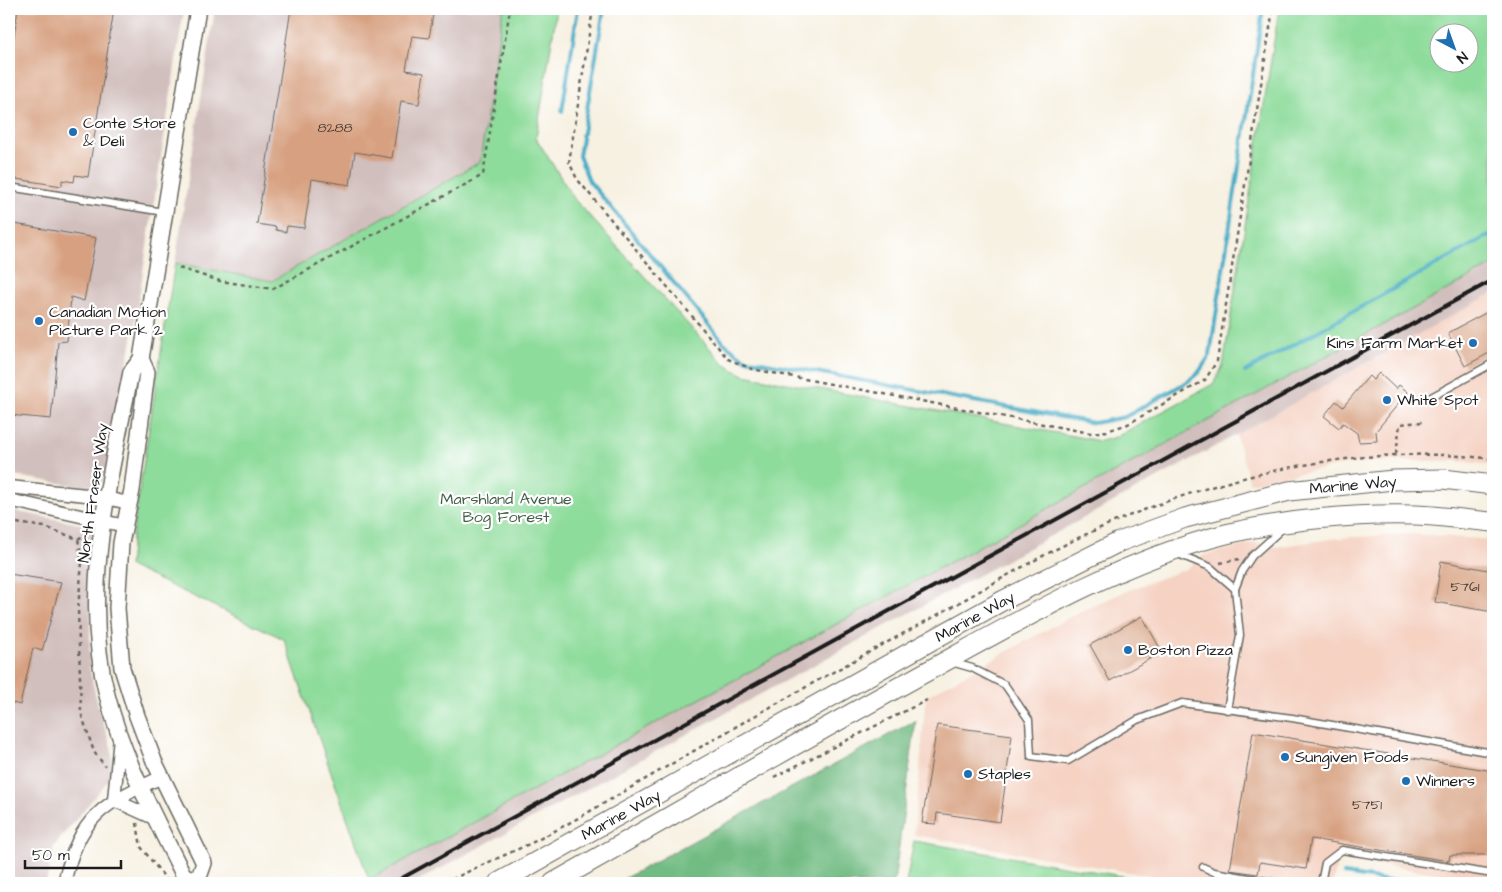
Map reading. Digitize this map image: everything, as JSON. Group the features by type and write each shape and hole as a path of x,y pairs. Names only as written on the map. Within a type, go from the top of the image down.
{"main road":[{"name":"Marine Way","path":"498,883 1002,602 1119,542 1185,518 1289,491 1443,479 1493,485"},
{"name":"Marine Way","path":"553,883 785,749 1064,597 1173,552 1226,534 1344,515 1417,515 1493,522"}],"street":[{"name":"North Fraser Way","path":"141,360 147,372 129,503 121,543 117,608 122,668 137,716 162,777 204,863 199,882 184,876 156,819 120,736 107,694 98,645 97,526 107,499 131,372 141,360 198,9"},
{"path":"9,487 129,503"},
{"path":"9,500 97,526 125,526"},
{"path":"114,800 120,736"},
{"path":"64,883 69,864 82,834 99,811 114,800 162,777"},
{"path":"114,800 156,819"}],"lane":[{"path":"9,187 165,212"},
{"path":"1426,400 1493,363"},
{"path":"1227,710 1240,635 1236,589 1242,571 1252,556 1287,524"},
{"path":"1173,552 1210,567 1236,589"},
{"path":"947,660 972,668 1005,685 1029,720 1031,756 1068,761 1137,720 1182,703 1292,718 1493,753"},
{"path":"1321,883 1325,863 1342,850 1493,874"},
{"path":"1203,867 1214,872 1278,883"}],"path":[{"path":"178,268 246,286 273,289 483,175 510,9"},
{"path":"593,9 569,162 577,179 728,359 752,369 1090,433 1107,431 1128,424 1205,380 1217,360 1273,9"},
{"path":"1396,454 1400,424 1422,422"},
{"path":"9,522 45,527 78,539"},
{"path":"78,539 97,526"},
{"path":"78,539 82,562 78,609 82,713 94,752 102,764 107,767"},
{"path":"1218,564 1242,558"},
{"path":"767,780 927,700"},
{"path":"137,817 141,847 169,883"}],"shaded area":[{"path":"9,9 184,9 134,330 105,474 101,482 91,488 9,475"},
{"path":"215,9 503,9 480,162 272,281 175,263"},
{"path":"1493,265 1493,293 1236,435 414,883 363,883"},
{"path":"1493,293 1493,465 1457,461 1382,461 1348,464 1250,483 1236,435"},
{"path":"9,510 85,525 91,530 93,539 89,667 99,710 112,750 112,770 106,783 54,846 46,883 9,883"},
{"path":"1413,534 1493,540 1493,882 1338,858 1333,883 1192,883 914,835 926,696 1070,617 1126,591 1186,569 1204,555 1254,543 1276,547 1338,538"}],"green space":[{"name":"Marshland Avenue Bog Forest","path":"503,9 557,9 536,138 575,200 725,365 744,375 1100,441 1116,437 1213,384 1223,366 1279,9 1493,9 1493,265 369,880 284,639 129,566 175,263 272,281 480,162"},
{"path":"916,720 894,883 616,883"},
{"path":"914,841 1163,883 906,883"}],"building":[{"path":"18,9 114,9 88,177 75,175 74,182 62,180 62,186 9,178 9,69"},
{"path":"291,9 434,9 429,38 412,36 406,70 424,73 419,104 401,101 392,158 355,152 350,185 312,179 304,228 287,226 286,232 276,230 276,227 257,224"},
{"name":"Canadian Motion Picture Park 2","path":"9,223 96,238 84,301 71,297 67,341 58,342 51,419 9,415"},
{"path":"1493,309 1493,351 1465,366 1448,333"},
{"path":"1379,373 1396,389 1399,385 1408,392 1376,431 1377,441 1359,442 1357,433 1343,423 1339,428 1324,416 1336,401 1343,407 1369,376 1373,380"},
{"path":"1441,561 1493,571 1493,612 1435,602"},
{"path":"9,574 61,582 42,651 33,648 20,705 9,702"},
{"path":"1142,616 1162,652 1110,681 1090,645"},
{"name":"Staples","path":"937,725 1012,735 1000,822 937,813 936,824 922,823"},
{"path":"1253,732 1493,771 1493,855 1450,855 1449,861 1311,839 1306,869 1260,862 1258,874 1230,870"}],"waterway":[{"path":"562,111 578,9"},
{"path":"604,9 579,156 589,181 724,343 745,359 1094,423 1125,417 1187,382 1199,372 1210,355 1263,9"},
{"path":"1245,372 1493,233"},
{"path":"1344,874 1403,883"}],"railway":[{"path":"393,883 1493,280"}],"place":[{"name":"Conte Store & Deli","path":"73,132"},
{"name":"Canadian Motion Picture Park 2","path":"39,321"},
{"name":"Kins Farm Market","path":"1473,343"},
{"name":"White Spot","path":"1387,400"},
{"name":"Boston Pizza","path":"1128,650"},
{"name":"Sungiven Foods","path":"1285,757"},
{"name":"Staples","path":"968,774"},
{"name":"Winners","path":"1406,781"}]}
